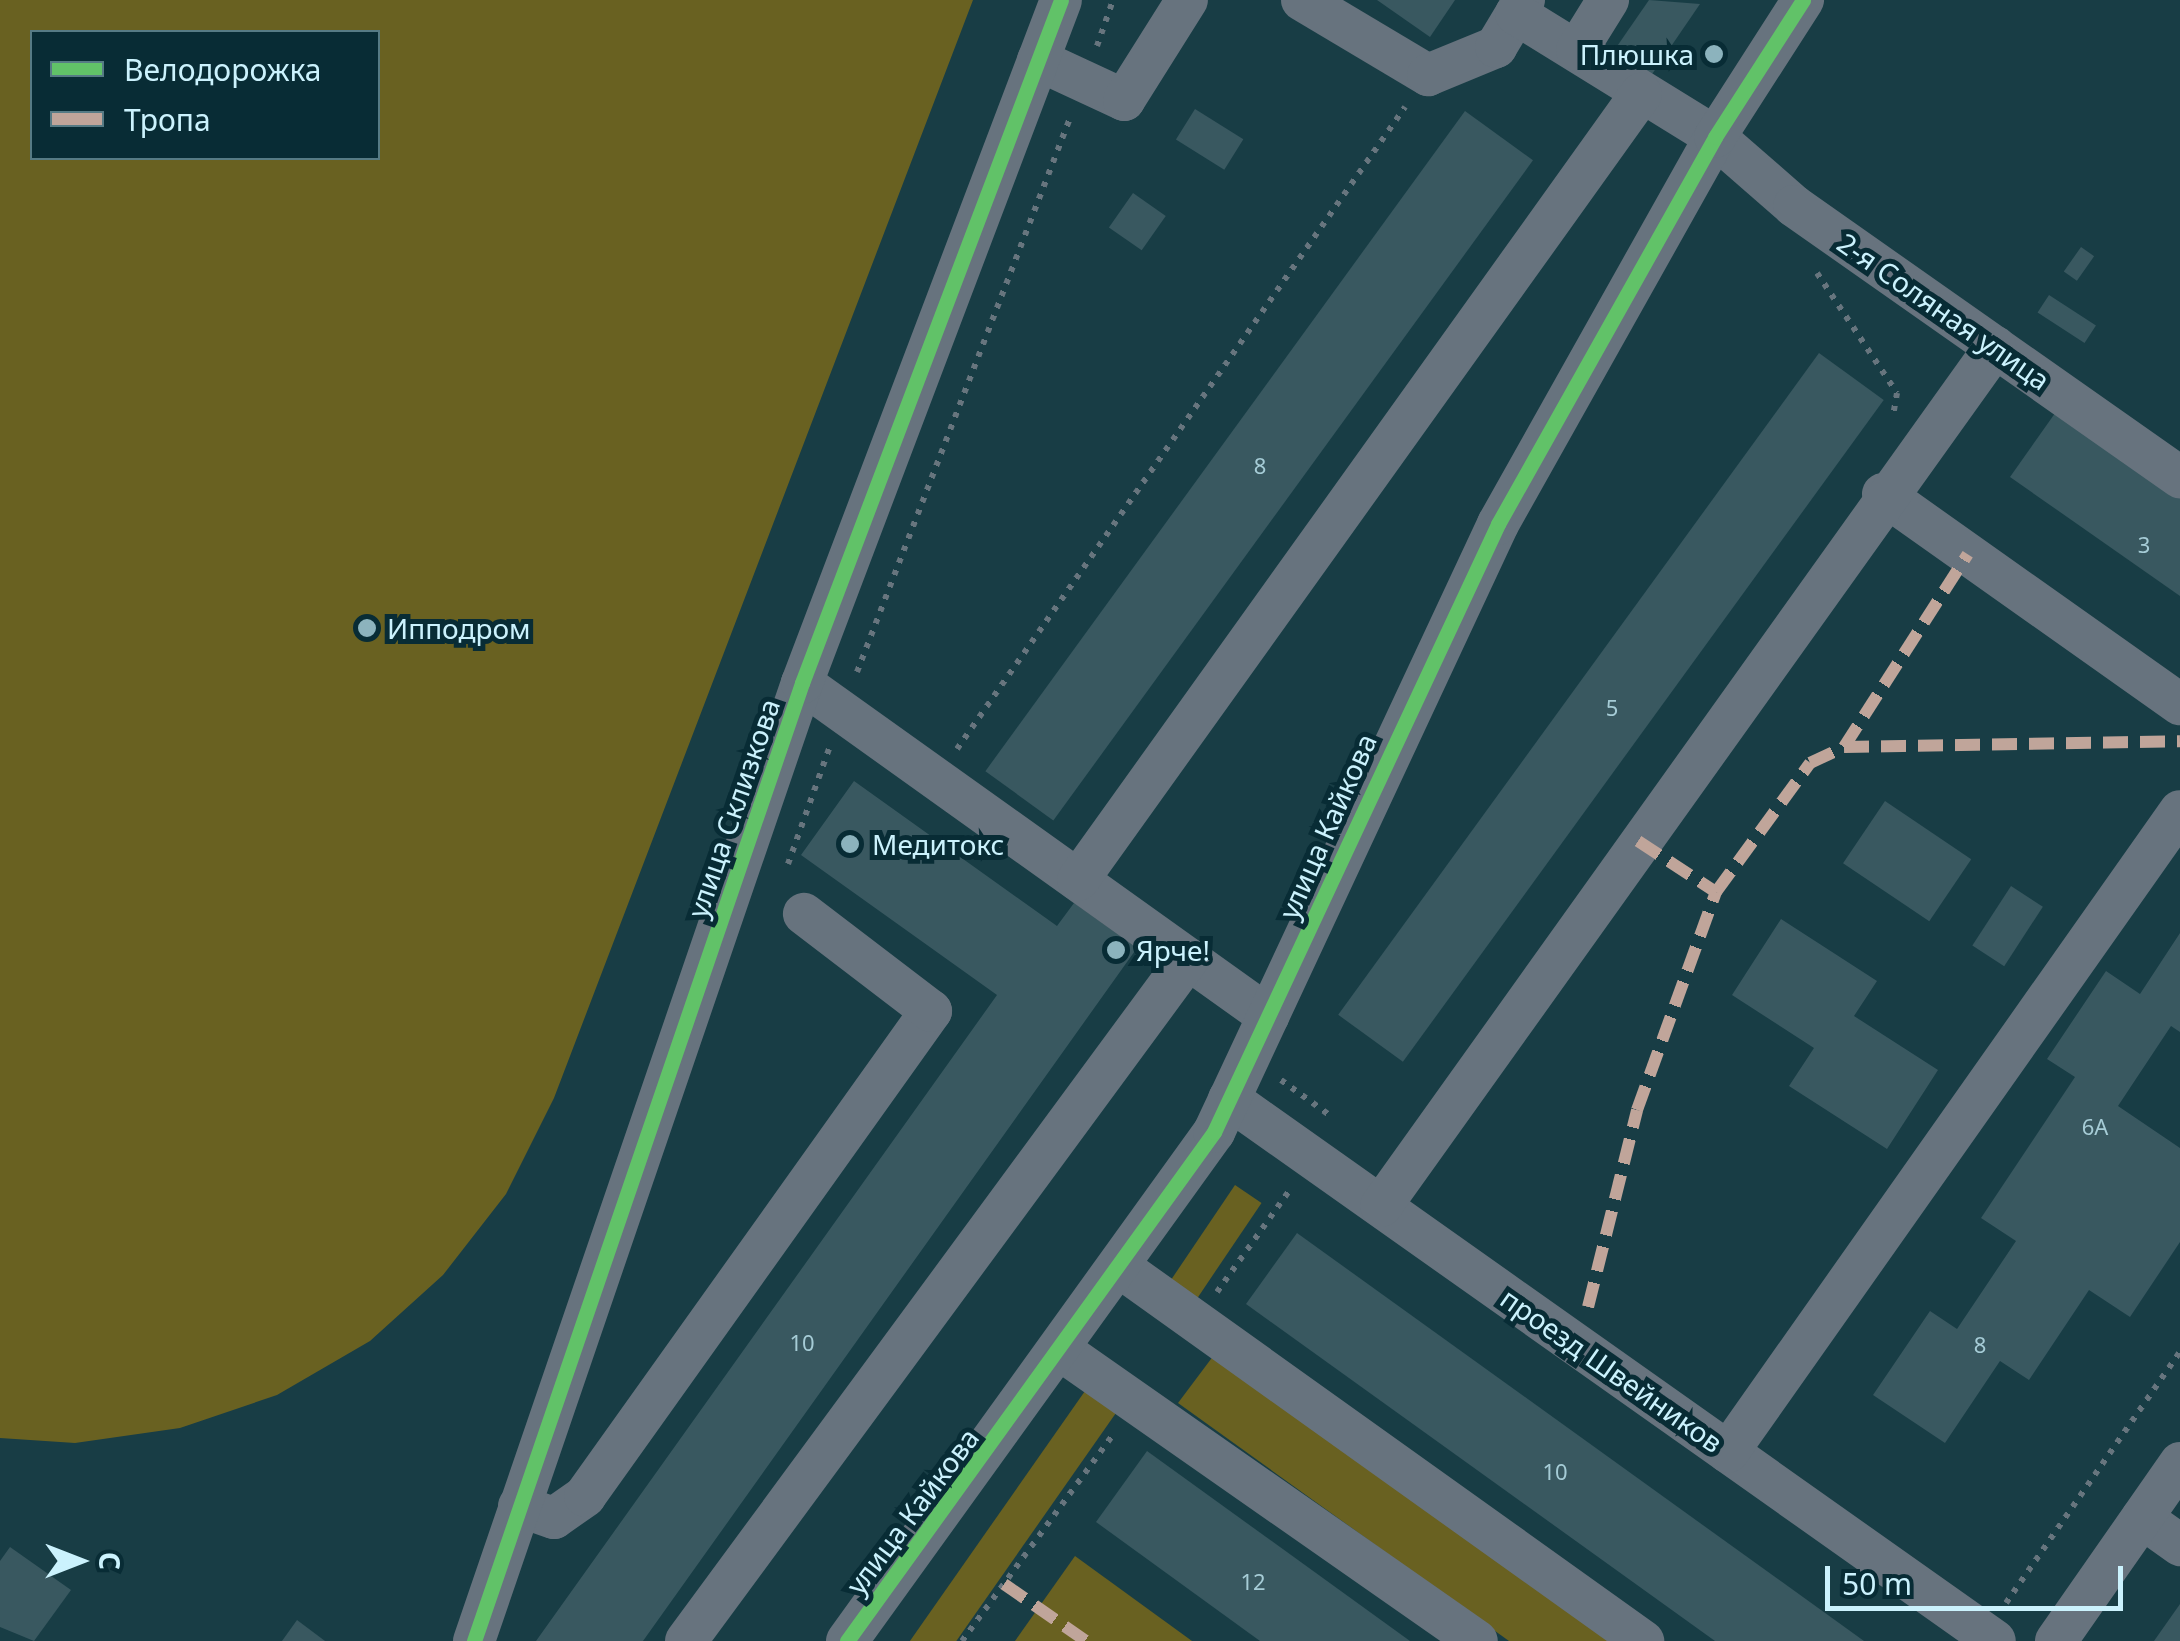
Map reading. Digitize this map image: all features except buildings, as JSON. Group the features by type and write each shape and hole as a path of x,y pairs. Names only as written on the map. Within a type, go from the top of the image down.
{"street":[{"name":"улица Склизкова","path":"474,1641 802,683 1061,0"},
{"path":"1038,60 1124,100 1186,0"},
{"path":"1302,0 1428,76 1496,47 1520,7"},
{"path":"1577,50 1608,0"},
{"name":"улица Кайкова","path":"847,1641 1121,1268 1230,1099 1498,524 1715,137 1804,0"},
{"name":"2-я Соляная улица","path":"1520,7 1641,94 1715,137 1794,206 2180,477"},
{"path":"1078,880 1641,94"},
{"path":"1381,1206 1883,494 1994,347"},
{"path":"1883,494 2180,704"},
{"path":"802,683 1268,1016"},
{"path":"1728,1452 2180,811"},
{"path":"519,1506 554,1518 585,1496 931,1011 793,897"},
{"path":"686,1641 1188,959"},
{"name":"проезд Швейников","path":"1230,1099 1990,1637"},
{"path":"1121,1268 1643,1641"},
{"path":"1062,1351 1140,1399 1478,1641"},
{"path":"2056,1641 2180,1463"},
{"path":"2142,1518 2180,1545"}],"path":[{"path":"793,897 842,711 1113,0"},
{"path":"936,778 1428,76"},
{"path":"1794,206 1815,270 1897,393 1892,426"},
{"path":"1196,1321 1289,1191"},
{"path":"1990,1637 2180,1352"},
{"path":"962,1641 1140,1399"}],"shaded area":[{"name":"Ипподром","path":"0,0 973,0 554,1098 506,1194 443,1275 370,1341 277,1395 180,1428 75,1443 0,1438"},
{"path":"1235,1185 1262,1203 1196,1300 1170,1282"},
{"path":"1214,1355 1611,1641 1509,1641 1178,1403"},
{"path":"1092,1381 1123,1403 956,1641 910,1641"},
{"path":"1075,1556 1192,1641 1015,1641"}],"marked path":[{"path":"1844,747 1968,554"},
{"path":"1638,841 1716,892 1810,763 1844,747 2180,741"},
{"path":"1588,1307 1637,1110 1716,892"},
{"path":"1004,1584 1086,1641"}],"cycle path":[{"path":"474,1641 802,683 1061,0"},
{"path":"847,1641 1214,1132 1498,524 1715,137 1803,0"}],"place":[{"name":"Плюшка","path":"1714,54"},
{"name":"Ипподром","path":"367,628"},
{"name":"Медитокс","path":"850,844"},
{"name":"Ярче!","path":"1116,950"}]}
